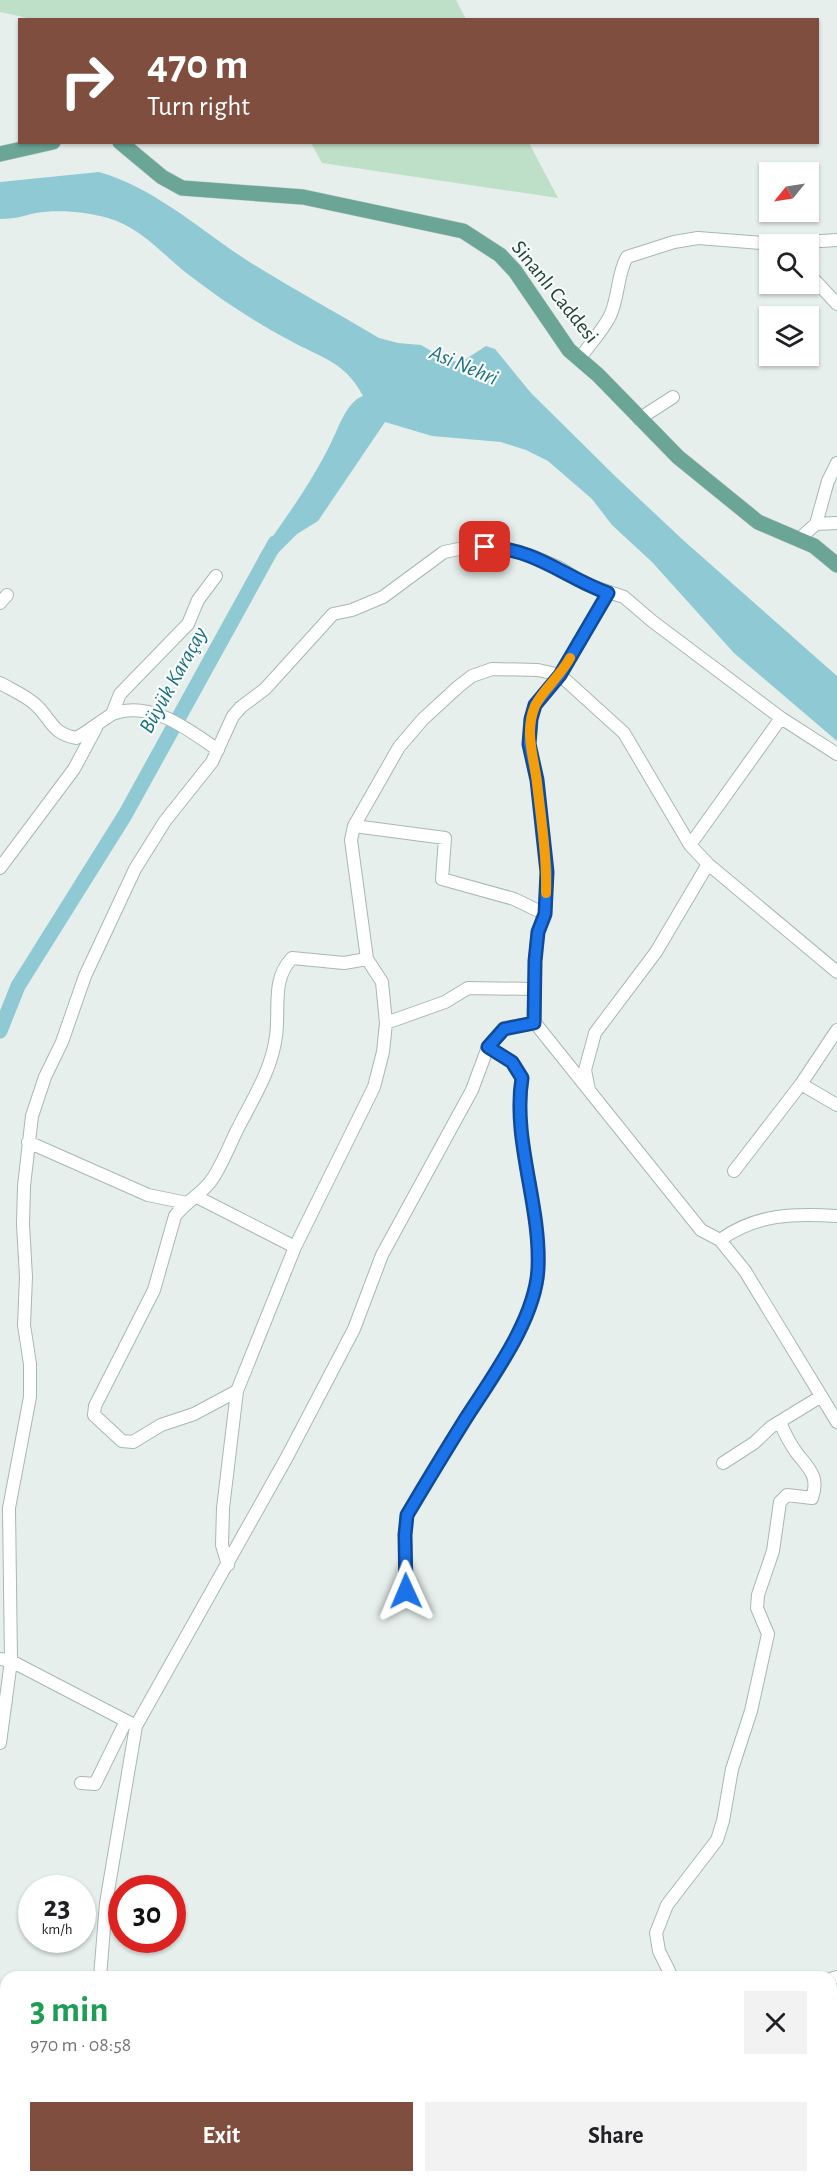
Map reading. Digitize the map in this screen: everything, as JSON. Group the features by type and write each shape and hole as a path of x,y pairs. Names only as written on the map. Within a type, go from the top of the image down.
{"main road":[{"path":"0,153 43,144"},
{"name":"Sinanlı Caddesi","path":"122,144 171,183 182,188 303,197 463,231 500,255 514,271 569,350 715,489 744,512 775,531 799,539 828,555 837,565"}],"street":[{"path":"580,358 610,316 621,285 622,266 627,257 674,242 698,238 759,243"},
{"path":"819,241 837,240"},
{"path":"819,285 837,304"},
{"path":"639,419 673,397"},
{"path":"799,539 816,524 828,481 837,463"},
{"path":"816,524 837,522"},
{"path":"0,1743 5,1660 9,1508 30,1397 30,1364 24,1325 26,1277 24,1186 27,1142 45,1077 62,1042 85,976 135,869 165,821 219,750 233,716 265,689 333,614 352,610 383,597 444,552 469,547 500,547 560,568 585,585 624,597 652,621 781,718 837,754"},
{"path":"0,683 37,706 51,726 65,736 76,738 97,727 112,714 120,694 188,624 198,600 216,576"},
{"path":"608,593 560,675 535,705 529,744 537,780 547,872 545,914 538,932 534,1023 701,1230 720,1240 751,1280 837,1422"},
{"path":"228,1565 222,1545 223,1508 237,1391 295,1247 374,1087 386,1023 382,982 367,959 351,840 354,826 399,747 423,719 472,676 492,669 538,669 560,675 624,732 653,786 690,845 708,864 837,972"},
{"path":"112,714 139,709 160,715 219,750"},
{"path":"690,845 781,718"},
{"path":"0,867 74,769 97,727"},
{"path":"354,826 445,838 442,879 514,899 545,914"},
{"path":"589,1090 585,1070 595,1034 656,952 708,864"},
{"path":"237,1391 194,1414 161,1425 133,1442 122,1441 94,1415 95,1406 154,1290 175,1216 213,1178 266,1072 276,1036 275,1001 284,967 292,958 344,963 367,959"},
{"path":"386,1023 445,1002 468,988 534,989"},
{"path":"81,1782 95,1784 228,1565 354,1329 382,1255 472,1090 488,1047 504,1029 534,1023"},
{"path":"734,1171 801,1084 837,1030"},
{"path":"406,1591 407,1515 482,1396 528,1312 536,1292 538,1266 533,1199 518,1102 522,1078 512,1062 488,1047"},
{"path":"801,1084 837,1105"},
{"path":"27,1142 148,1195 192,1200 295,1247"},
{"path":"720,1240 733,1231 759,1221 795,1213 837,1216"},
{"path":"723,1463 780,1422 820,1397"},
{"path":"669,1971 659,1951 656,1933 668,1905 717,1840 723,1821 732,1769 751,1711 768,1634 757,1608 758,1595 773,1551 780,1502 787,1495 812,1498 816,1486 812,1469 791,1445 780,1422"},
{"path":"5,1660 131,1724"},
{"path":"100,1971 106,1903 131,1724"}],"green space":[{"path":"0,0 456,0 465,18 28,18 0,12"},
{"path":"312,144 530,144 558,198 322,163"}],"water":[{"name":"Asi Nehri","path":"99,172 120,179 158,199 248,261 379,338 398,343 421,345 450,362 466,359 486,346 495,349 531,393 616,477 683,540 837,676 837,741 734,653 652,562 612,525 592,499 548,461 526,450 501,442 432,436 385,422 318,521 297,534 271,560 259,556 310,480 346,411 358,398 363,396 356,384 340,368 238,310 189,275 142,235 120,222 91,214 63,211 0,219 0,182"}],"waterway":[{"name":"Büyük Karaçay","path":"0,1031 18,986 125,815 275,543"}],"slow traffic":[{"path":"546,893 547,872 537,780 529,744 531,719 535,705 560,675 570,658"}],"route":[{"path":"406,1591 407,1515 482,1396 528,1312 536,1292 538,1266 533,1199 518,1102 522,1078 512,1062 488,1047 504,1029 534,1023 535,961 538,932 545,914 547,872 537,780 529,744 531,719 535,705 560,675 608,593 585,585 560,568 532,556 500,547 485,547"}]}
